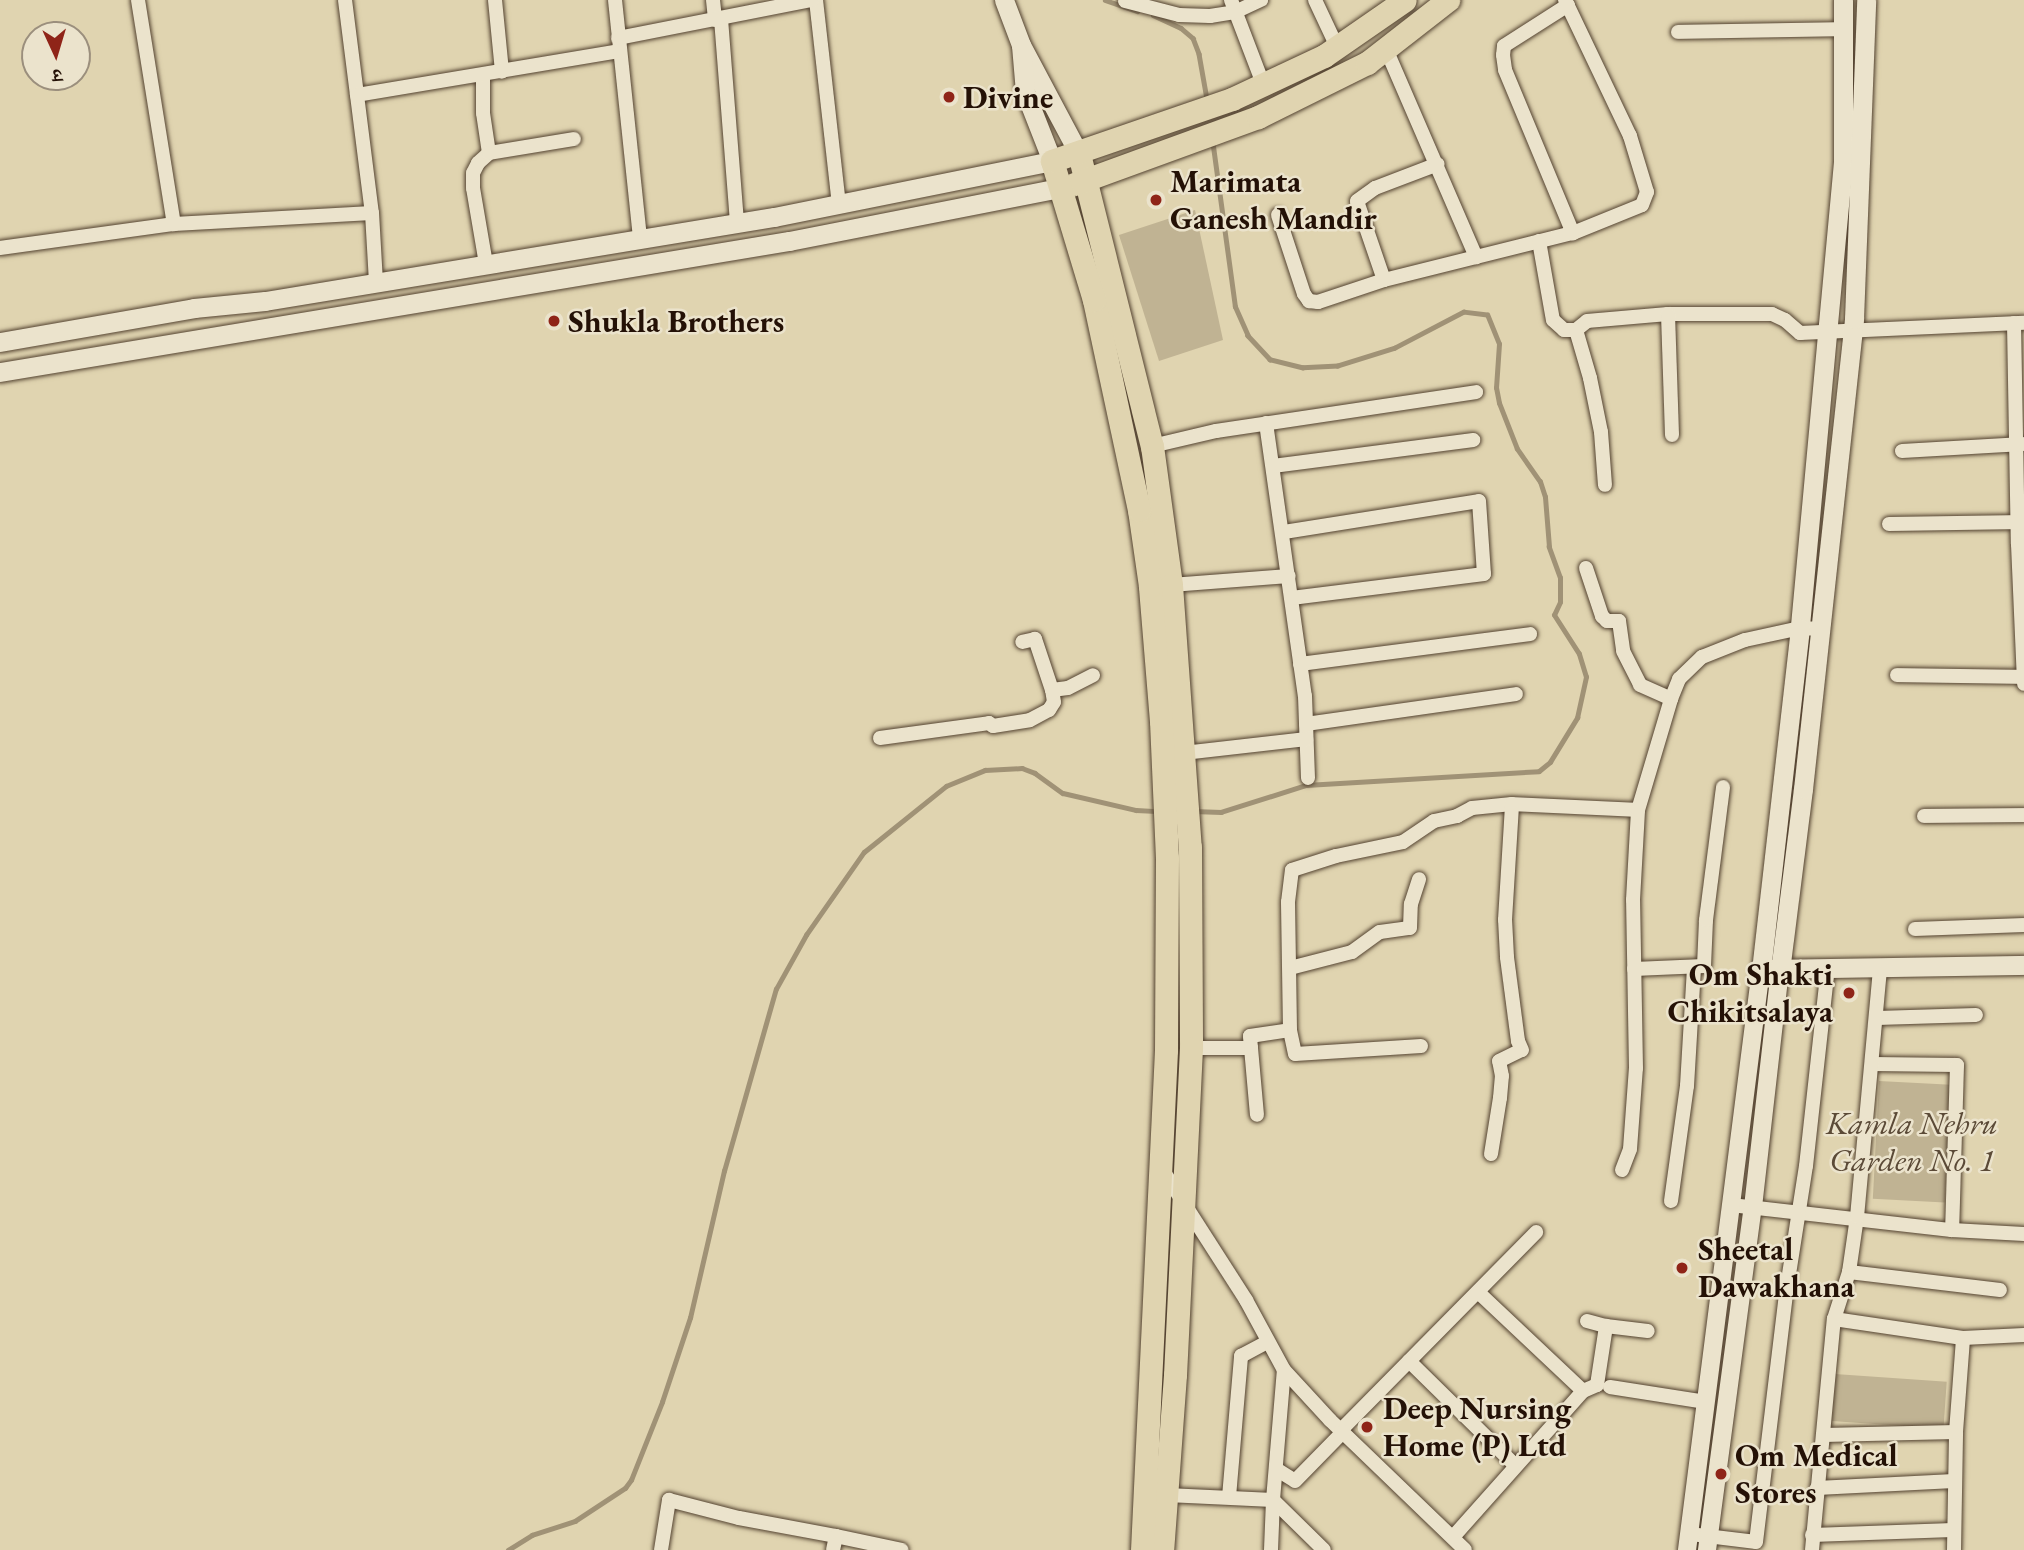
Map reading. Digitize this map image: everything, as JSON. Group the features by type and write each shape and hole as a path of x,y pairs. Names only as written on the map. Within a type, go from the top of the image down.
{"main road":[{"path":"1004,0 1021,44 1079,154 1087,181 1152,446 1171,585 1184,753 1175,792 1167,858 1162,1169 1142,1550"},
{"path":"0,342 194,308 265,301 737,223 1052,161 1214,106 1263,84 1337,47 1405,0"},
{"path":"0,372 789,241 1060,188 1087,181 1258,117 1367,63 1448,0"},
{"path":"1770,970 1843,162 1843,0"},
{"path":"1770,970 1821,629 1853,332 1866,0"},
{"path":"1021,44 1025,92 1052,161 1094,300 1139,510 1175,792 1190,847 1191,1048 1162,1550"},
{"path":"1770,970 2024,965"}],"street":[{"path":"138,0 174,224"},
{"path":"345,0 372,213 376,283"},
{"path":"495,0 502,72"},
{"path":"615,0 640,239"},
{"path":"713,0 718,19 737,223"},
{"path":"358,95 502,72 718,19 814,0 839,205"},
{"path":"1125,1 1178,15 1261,0"},
{"path":"1315,0 1337,47"},
{"path":"1278,215 1304,294 1310,301 1318,302 1384,280 1573,233 1642,205 1647,192 1630,136 1567,2 1504,46 1503,55 1505,70 1573,233"},
{"path":"1233,6 1263,84"},
{"path":"1678,32 1844,29"},
{"path":"1386,49 1476,257"},
{"path":"483,75 483,113 489,153"},
{"path":"486,264 473,173 489,153 574,139"},
{"path":"1384,280 1357,201 1375,188 1438,164"},
{"path":"0,248 174,224 372,213"},
{"path":"1539,241 1553,320 1564,330 1576,330 1587,321 1668,314 1772,314 1785,320 1800,333 2019,323 2024,684"},
{"path":"1668,314 1672,435"},
{"path":"1576,330 1590,378 1601,432 1605,485"},
{"path":"1152,446 1266,423 1476,392"},
{"path":"1266,423 1284,532 1300,664 1308,778"},
{"path":"1273,466 1473,440"},
{"path":"1902,451 2020,444"},
{"path":"1284,532 1479,501 1483,574 1291,598"},
{"path":"1889,524 2021,522"},
{"path":"1586,568 1602,616 1607,621 1619,621 1623,650 1640,685 1671,699"},
{"path":"1171,585 1289,576"},
{"path":"1622,1170 1630,1149 1636,1068 1633,900 1638,810 1671,699 1679,679 1703,657 1745,640 1800,628 1821,629"},
{"path":"1300,664 1530,634"},
{"path":"880,738 1030,720 1049,710 1054,702 1052,690 1044,676 1035,639 1022,642"},
{"path":"1052,690 1069,688 1093,675"},
{"path":"1897,675 2024,677"},
{"path":"1306,724 1516,694"},
{"path":"1184,753 1306,740"},
{"path":"1634,969 1704,966 1706,920 1723,787"},
{"path":"1421,1046 1295,1054 1290,1030 1288,902 1292,870 1404,842 1434,821 1457,816 1472,808 1512,804 1638,810"},
{"path":"1491,1154 1502,1076 1499,1061 1522,1050 1513,1011 1506,932 1512,804"},
{"path":"1924,816 2024,815"},
{"path":"1290,968 1352,952 1380,932 1410,928 1411,904 1419,879"},
{"path":"1915,929 2024,925"},
{"path":"1671,1201 1687,1086 1694,967"},
{"path":"1880,967 1857,1217 1849,1272 1834,1319 1812,1543 1953,1530"},
{"path":"1770,970 1731,1205 1688,1542 1756,1546 1828,968"},
{"path":"1708,1544 1753,1208 1770,970"},
{"path":"1877,1018 1976,1015"},
{"path":"1257,1115 1250,1036 1290,1030"},
{"path":"1191,1048 1251,1048"},
{"path":"1872,1064 1957,1065 1952,1230"},
{"path":"1162,1169 1245,1300 1284,1370 1342,1431 1465,1550"},
{"path":"1731,1205 1857,1217 1952,1230 2024,1234"},
{"path":"1276,1469 1295,1481 1536,1232"},
{"path":"1849,1272 2000,1290"},
{"path":"1720,1291 1742,1294"},
{"path":"1478,1292 1583,1391"},
{"path":"1834,1319 1963,1338 2024,1335"},
{"path":"1587,1321 1648,1331"},
{"path":"1453,1537 1583,1391 1597,1385 1606,1326"},
{"path":"1954,1550 1956,1432 1963,1338"},
{"path":"1229,1497 1241,1356 1267,1342"},
{"path":"1409,1361 1515,1465"},
{"path":"1271,1550 1284,1370"},
{"path":"1610,1387 1706,1402"},
{"path":"1823,1435 1956,1432"},
{"path":"1817,1488 1954,1481"},
{"path":"1167,1495 1273,1500 1324,1550"},
{"path":"661,1550 669,1500 835,1543 902,1550"}],"green space":[{"path":"1195,210 1223,340 1159,361 1119,235"},
{"name":"Kamla Nehru Garden No. 1","path":"1879,1081 1951,1085 1945,1203 1873,1199"},
{"path":"1835,1374 1947,1382 1943,1429 1832,1421"}],"waterway":[{"path":"1105,0 1137,11"},
{"path":"1153,15 1181,28 1193,38 1199,54 1207,99"},
{"path":"1193,811 1221,812 1306,785 1539,771 1550,762 1577,718 1586,677 1579,654 1554,615 1560,602 1560,578 1549,547 1545,497 1540,482 1517,449 1499,403 1496,388 1499,344 1487,315 1464,312 1395,348 1338,366 1303,368 1270,360 1248,336 1235,307 1212,139"},
{"path":"508,1550 532,1535 575,1521 625,1488 631,1480 662,1402 690,1318 724,1171 776,989 806,935 864,852 946,786 985,770 1022,768 1035,773 1063,793 1136,810 1157,811"}],"place":[{"name":"Divine","path":"949,97"},
{"name":"Marimata Ganesh Mandir","path":"1156,200"},
{"name":"Shukla Brothers","path":"554,321"},
{"name":"Om Shakti Chikitsalaya","path":"1849,993"},
{"name":"Sheetal Dawakhana","path":"1682,1268"},
{"name":"Deep Nursing Home (P) Ltd","path":"1367,1427"},
{"name":"Om Medical Stores","path":"1721,1474"}]}
